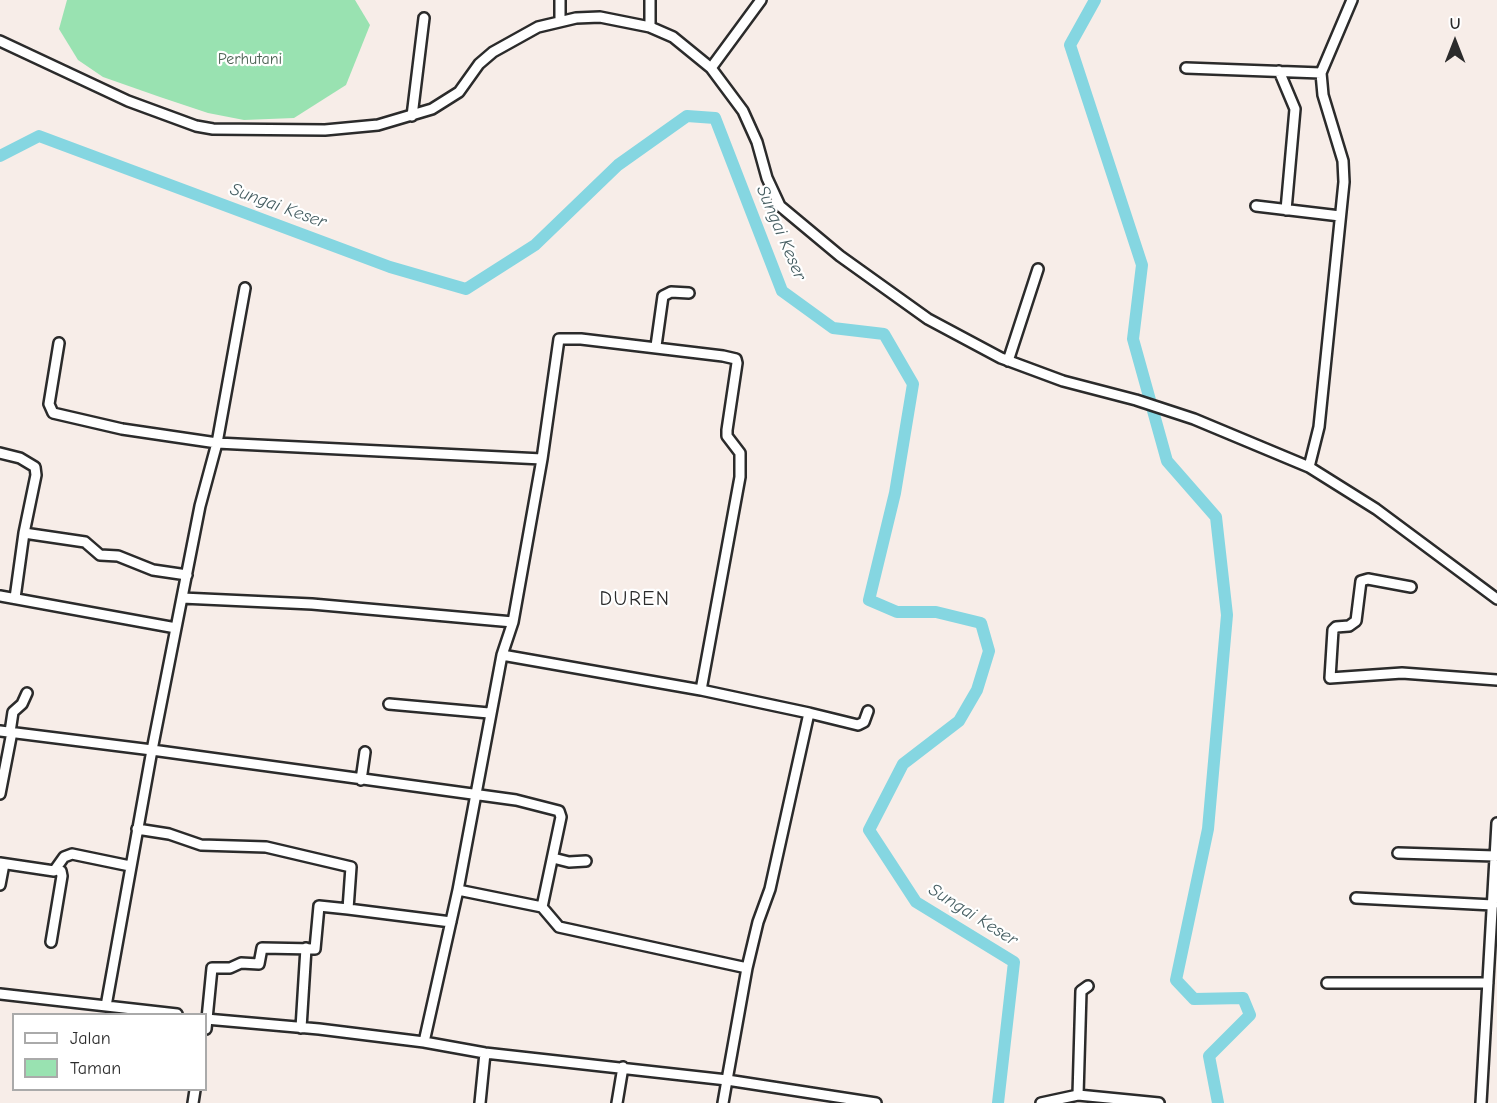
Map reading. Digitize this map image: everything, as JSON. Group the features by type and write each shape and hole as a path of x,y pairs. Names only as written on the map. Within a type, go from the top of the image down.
{"street":[{"path":"560,0 560,21"},
{"path":"650,0 650,27"},
{"path":"711,68 761,0"},
{"path":"1309,467 1319,428 1340,216 1343,160 1323,95 1321,73 1352,0"},
{"path":"412,116 424,18"},
{"path":"0,40 128,100 196,126 213,129 325,130 378,125 412,116 450,100 479,64 507,42 538,27 576,18 615,18 650,27 673,37 711,68 743,111 758,142 767,178 780,206 840,256 928,319 1008,361 1063,381 1155,405 1309,467 1376,509 1497,599"},
{"path":"1186,68 1321,73"},
{"path":"1279,70 1295,109 1287,210"},
{"path":"1256,206 1340,216"},
{"path":"1008,361 1038,269"},
{"path":"106,1006 152,750 200,506 217,443 245,288"},
{"path":"656,346 663,296 671,292 689,293"},
{"path":"424,1042 458,890 489,713 502,655 513,622 542,459 559,339 656,346 733,358 737,363 727,436 740,453 740,477 701,690"},
{"path":"59,343 49,404 52,413 123,429 217,443 542,459"},
{"path":"0,453 20,458 35,467 36,475 24,533 15,598"},
{"path":"24,533 85,542 99,555 118,556 153,570 187,575"},
{"path":"1411,587 1368,579 1361,581 1356,621 1349,626 1336,627 1333,630 1330,678 1402,673 1497,680"},
{"path":"0,596 176,628"},
{"path":"182,598 312,604 513,622"},
{"path":"502,655 701,690 858,725 864,722 868,711"},
{"path":"0,794 13,712 22,704 27,693"},
{"path":"389,704 489,713"},
{"path":"723,1103 747,968 758,922 770,889 809,713"},
{"path":"0,730 516,800 559,811 561,817 542,907"},
{"path":"361,780 365,752"},
{"path":"1481,1103 1497,823"},
{"path":"137,829 169,834 201,845 266,848 351,867 348,909"},
{"path":"1398,853 1495,856"},
{"path":"56,870 63,857 72,854 130,866"},
{"path":"553,858 567,862 586,861"},
{"path":"0,885 2,864 61,871 51,942"},
{"path":"458,890 542,907 559,927 747,968"},
{"path":"1356,898 1493,905"},
{"path":"207,1013 212,968 230,968 244,963 259,964 262,948 317,947 319,906 451,922"},
{"path":"301,1028 306,948"},
{"path":"1327,983 1488,983"},
{"path":"1078,1095 1081,991 1088,986"},
{"path":"0,994 168,1013"},
{"path":"207,1022 301,1028 424,1042 485,1053 727,1080 876,1103"},
{"path":"480,1103 485,1053"},
{"path":"617,1103 623,1067"},
{"path":"1041,1103 1078,1095 1159,1103"}],"green space":[{"name":"Perhutani","path":"67,0 355,0 370,25 346,85 294,118 244,120 208,113 103,77 78,60 59,29"}],"waterway":[{"path":"1095,0 1070,45 1142,265 1133,339 1167,461 1216,517 1227,615 1208,829 1176,980 1194,999 1243,998 1250,1015 1209,1056 1218,1103"},
{"name":"Sungai Keser","path":"0,156 39,136 390,267 466,289 535,245 618,165 687,116 715,118 782,291 833,328 884,334 913,384 895,493 869,600 897,612 936,612 981,623 989,651 977,690 959,721 903,764 869,830 916,902 1014,962 998,1103"}],"district":[{"name":"DUREN","path":"635,599"}]}
